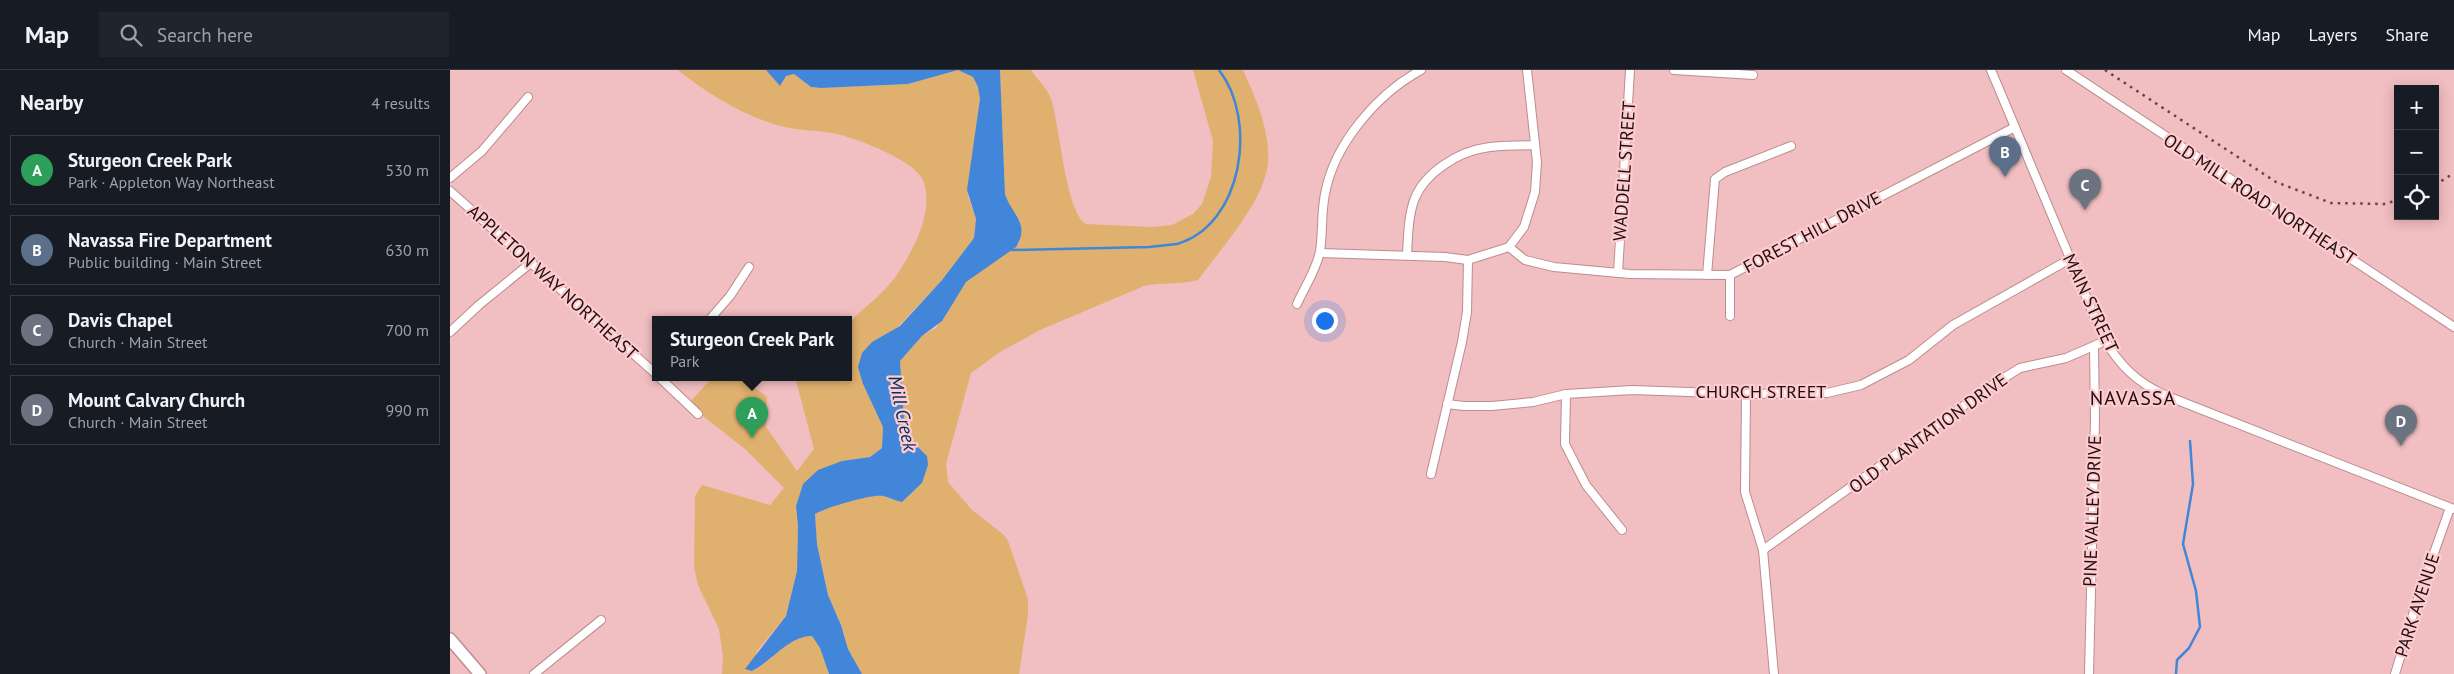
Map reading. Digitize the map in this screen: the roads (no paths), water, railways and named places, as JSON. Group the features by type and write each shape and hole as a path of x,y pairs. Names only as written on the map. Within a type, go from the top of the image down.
{"main road":[{"path":"450,638 480,674"}],"street":[{"path":"1297,304 1320,253 1325,193 1336,161 1358,125 1372,109 1405,79 1421,70"},
{"path":"1320,253 1468,260 1509,247 1524,227 1536,192 1537,162 1527,70"},
{"name":"WADDELL STREET","path":"1618,273 1630,70"},
{"path":"1674,70 1754,75"},
{"name":"MAIN STREET","path":"1991,70 2105,341 2124,369 2152,389 2452,508"},
{"name":"OLD MILL ROAD NORTHEAST","path":"2066,70 2454,327"},
{"path":"450,178 482,150 528,97"},
{"name":"FOREST HILL DRIVE","path":"1509,247 1526,260 1554,266 1618,273 1730,275 2015,127"},
{"path":"1407,256 1408,233 1415,198 1430,176 1456,158 1484,148 1534,145"},
{"path":"1707,276 1715,179 1725,172 1791,146"},
{"name":"APPLETON WAY NORTHEAST","path":"450,191 652,370"},
{"name":"CHURCH STREET","path":"1447,404 1464,406 1500,405 1533,402 1566,394 1632,390 1746,394 1828,393 1861,385 1909,360 1953,325 2070,259"},
{"path":"1431,474 1462,342 1467,312 1468,260"},
{"path":"450,332 479,305 532,262"},
{"path":"713,316 730,296 749,267"},
{"path":"1730,275 1730,316"},
{"name":"OLD PLANTATION DRIVE","path":"1763,550 1994,384 2020,368 2066,358 2105,341"},
{"name":"PINE VALLEY DRIVE","path":"2088,674 2095,420 2094,347"},
{"path":"663,381 698,414"},
{"path":"1566,394 1565,444 1586,485 1622,530"},
{"path":"1746,394 1745,492 1763,550 1774,674"},
{"name":"PARK AVENUE","path":"2395,674 2419,595 2452,508"},
{"path":"534,674 601,620"}],"water":[{"path":"766,70 958,70 908,84 821,88 811,87 794,74 786,76 780,86"},
{"name":"Mill Creek","path":"958,70 1000,70 1005,194 1021,225 1020,239 1016,247 966,282 942,321 922,336 900,361 904,420 914,443 927,456 928,465 922,483 902,502 885,497 869,497 828,508 815,514 817,544 828,595 841,625 848,649 862,674 829,674 820,648 812,636 804,637 788,644 752,671 745,669 786,616 797,571 798,526 796,506 803,484 818,470 842,461 870,457 882,448 883,427 863,384 858,367 862,353 872,342 900,326 942,280 974,238 976,219 967,190 980,99 978,87 973,77"}],"waterway":[{"path":"1011,248 1012,250 1149,247 1177,244 1199,233 1217,216 1230,194 1237,169 1240,142 1238,116 1231,91 1219,70"},
{"path":"2176,674 2177,660 2189,648 2200,627 2196,591 2183,544 2193,484 2190,441"}],"railway":[{"path":"2105,70 2276,182 2331,203 2384,204 2394,201"},
{"path":"2439,182 2454,173"}],"place":[{"name":"Navassa Fire Department","path":"2005,177"},
{"name":"Davis Chapel","path":"2085,210"},
{"name":"Sturgeon Creek Park","path":"752,438"},
{"name":"Mount Calvary Church","path":"2401,446"}],"district":[{"name":"NAVASSA","path":"2133,398"}]}
